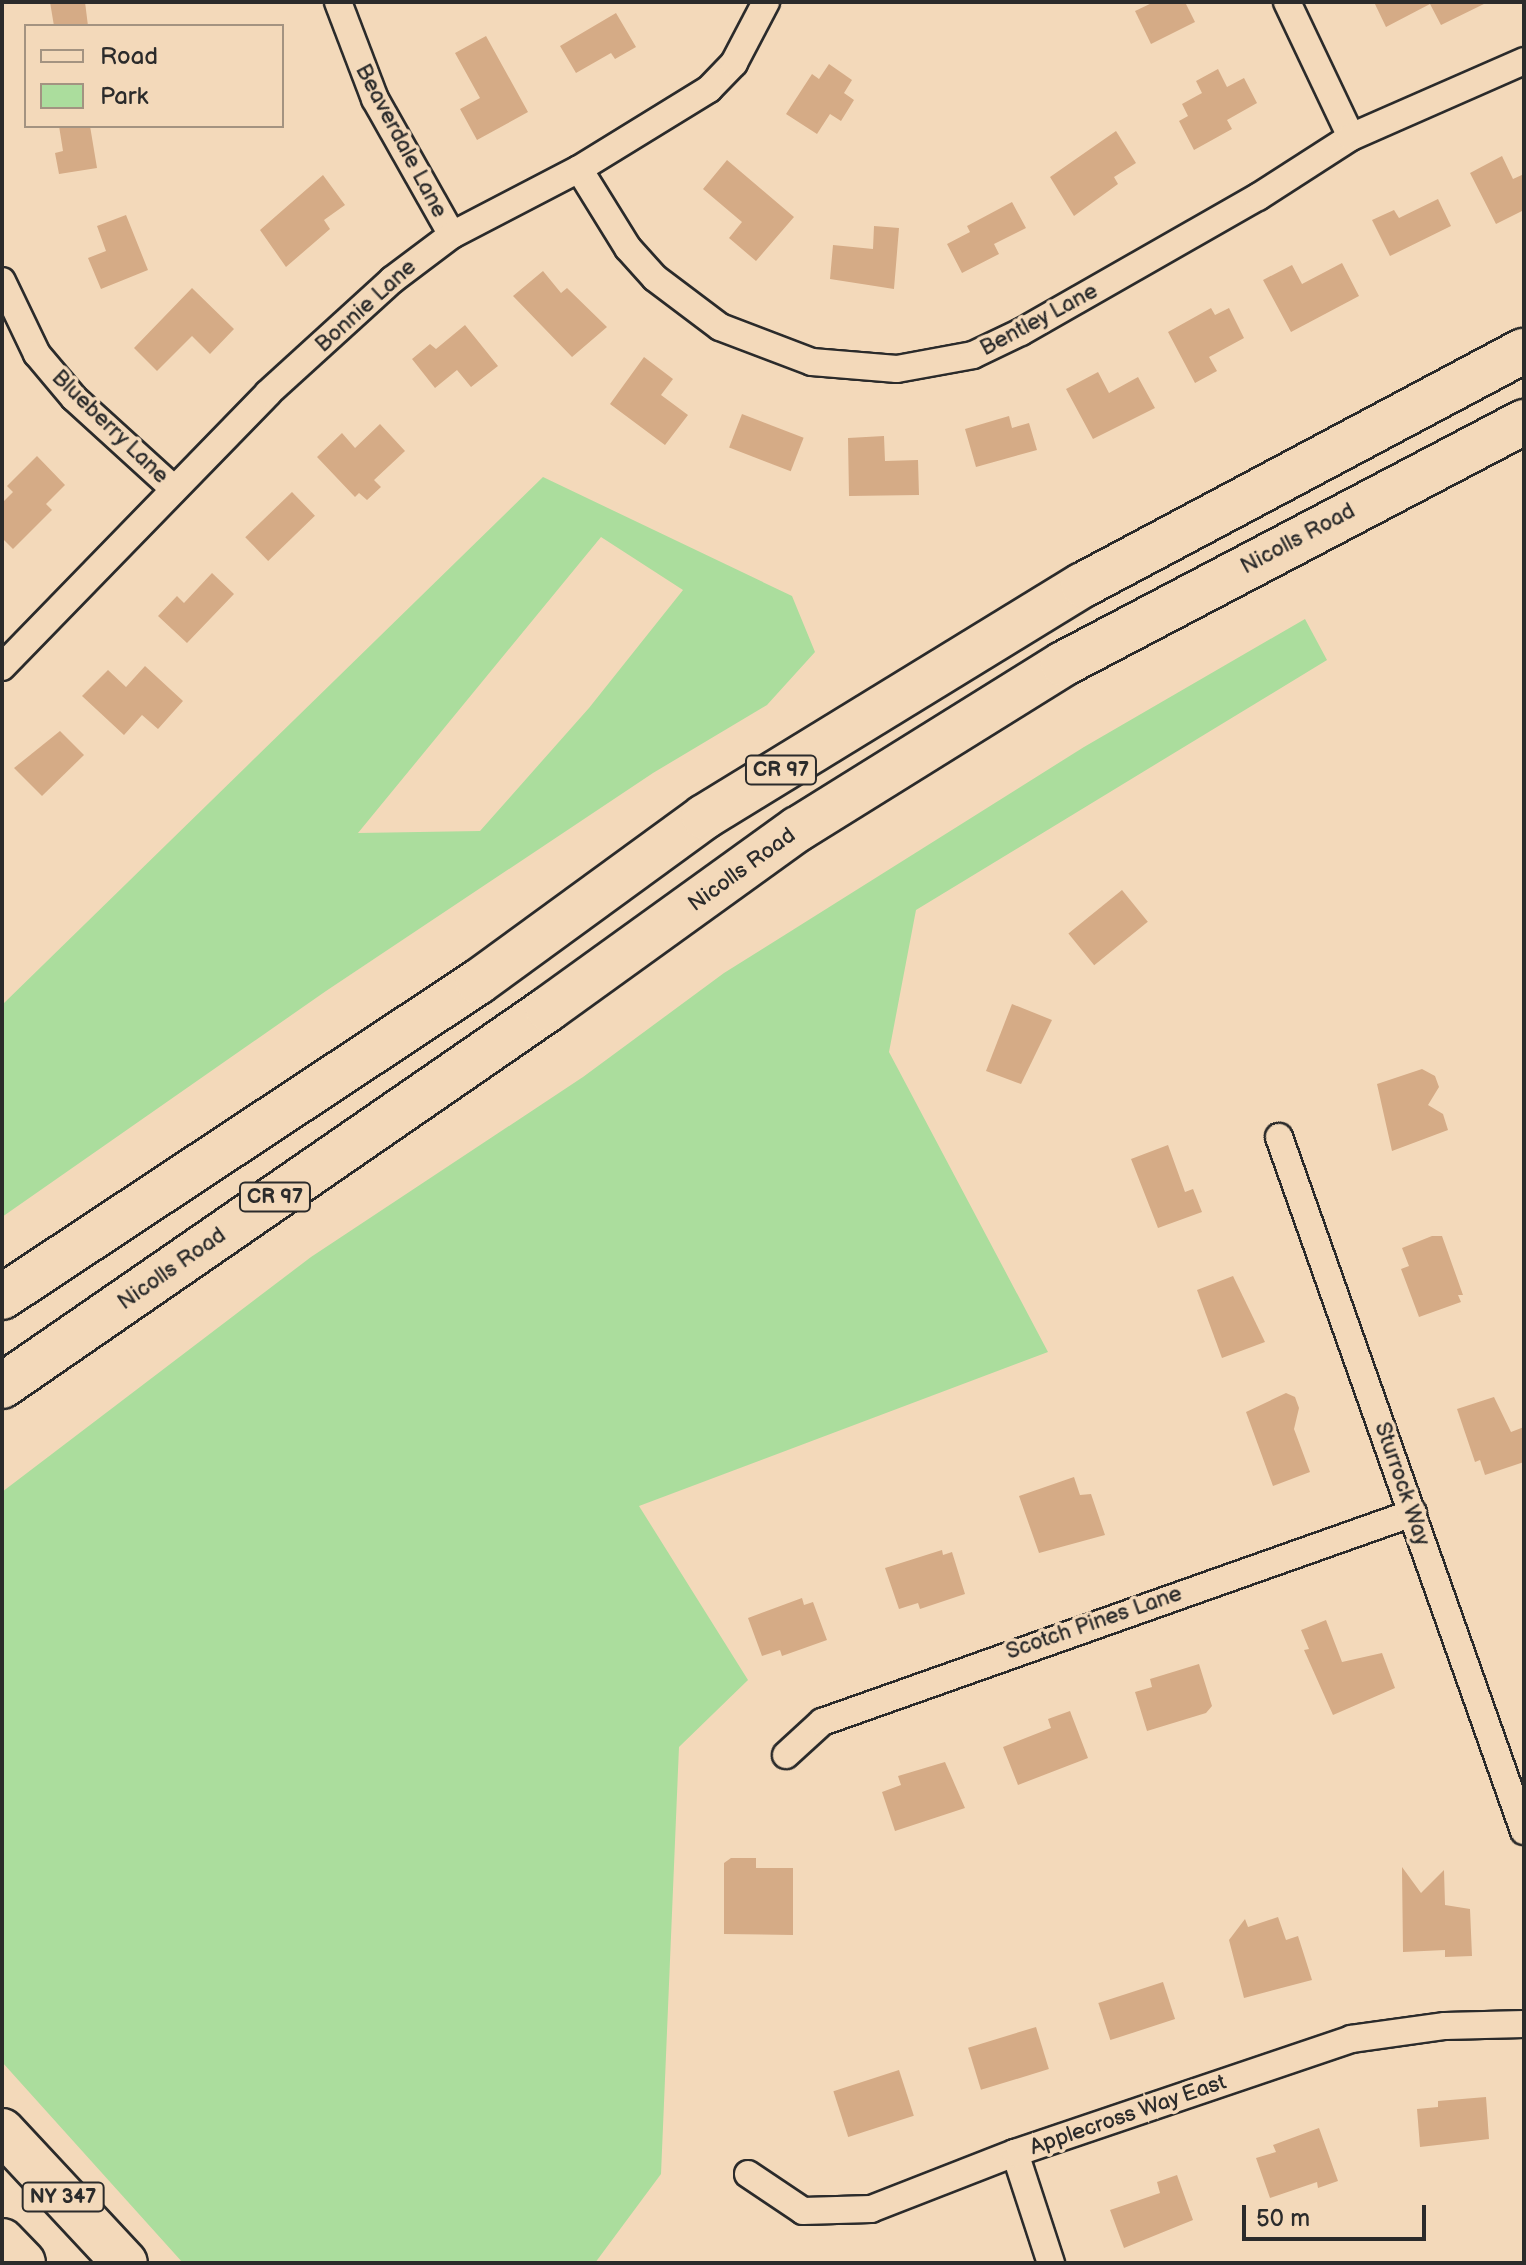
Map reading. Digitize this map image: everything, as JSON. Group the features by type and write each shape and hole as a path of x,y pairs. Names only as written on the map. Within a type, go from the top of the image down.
{"highway":[{"name":"CR 97","path":"2,1297 478,982 718,809 1083,585 1524,351"},
{"name":"Nicolls Road","path":"2,1386 548,1009 798,829 1063,664 1524,422"},
{"name":"NY 347","path":"2,2131 125,2263"},
{"path":"2,2241 23,2263"}],"street":[{"name":"Beaverdale Lane","path":"338,2 375,99 452,235"},
{"name":"Bonnie Lane","path":"2,667 174,489 341,325 452,235 579,169 709,89 734,63 766,2"},
{"path":"1287,2 1351,137"},
{"name":"Bentley Lane","path":"579,169 628,248 655,278 720,327 812,362 897,369 973,355 1021,332 1258,197 1351,137 1524,61"},
{"name":"Blueberry Lane","path":"2,281 37,354 74,398 174,489"},
{"name":"Sturrock Way","path":"1279,1137 1524,1831"},
{"name":"Scotch Pines Lane","path":"786,1755 822,1722 1413,1513"},
{"name":"Applecross Way East","path":"748,2174 803,2211 871,2209 1015,2153 1351,2039 1445,2026 1524,2024"},
{"path":"1015,2153 1051,2263"}],"green space":[{"path":"543,477 792,596 815,652 767,705 653,773 326,991 2,1217 2,1005","holes":["601,537 683,590 589,708 480,831 358,833"]},
{"path":"1305,619 1327,660 916,910 889,1052 1048,1352 639,1506 748,1680 679,1747 661,2174 595,2263 183,2263 2,2062 2,1492 311,1257 583,1077 724,973 1084,747"}],"building":[{"path":"50,2 85,2 88,24 54,24"},
{"path":"1154,2 1185,2 1195,22 1151,44 1135,11"},
{"path":"1374,2 1488,2 1441,25 1430,4 1386,27"},
{"path":"616,13 636,47 615,59 611,53 576,73 560,46"},
{"path":"486,36 528,112 477,140 460,109 480,98 455,53"},
{"path":"829,64 852,80 844,93 854,100 841,121 830,114 817,134 786,114 812,74 819,79"},
{"path":"1218,69 1227,87 1244,78 1257,103 1227,120 1232,129 1194,150 1179,121 1188,116 1182,104 1202,93 1196,81"},
{"path":"59,128 90,128 97,168 59,174 55,153 63,151"},
{"path":"1116,131 1136,163 1114,177 1118,184 1074,216 1050,177"},
{"path":"1502,156 1513,179 1524,174 1524,210 1496,224 1470,173"},
{"path":"727,160 794,217 756,261 729,238 742,222 703,189"},
{"path":"323,175 345,205 324,220 330,229 286,267 260,230"},
{"path":"1438,199 1451,226 1390,256 1372,220 1394,210 1399,218"},
{"path":"1012,202 1026,228 994,244 999,254 962,273 947,244 970,232 967,226"},
{"path":"126,215 148,270 101,289 88,258 106,251 97,226"},
{"path":"874,226 899,228 894,289 830,279 833,245 873,249"},
{"path":"1342,263 1359,296 1291,332 1263,280 1292,265 1302,284"},
{"path":"543,271 561,293 567,288 607,327 572,357 513,296"},
{"path":"192,288 234,329 210,354 192,336 157,371 134,348"},
{"path":"1211,308 1215,315 1229,308 1244,338 1209,357 1217,371 1195,383 1168,332"},
{"path":"465,325 498,366 471,387 457,370 435,388 412,359 430,344 436,349"},
{"path":"644,357 673,379 661,395 688,415 665,445 610,404"},
{"path":"1098,372 1109,393 1138,377 1155,408 1093,439 1066,389"},
{"path":"742,414 804,438 791,471 729,448"},
{"path":"1009,416 1012,428 1029,423 1037,450 976,467 965,429"},
{"path":"380,424 405,451 374,480 381,487 367,500 359,493 355,497 317,457 342,433 355,448"},
{"path":"884,436 885,461 918,460 919,495 849,496 848,438"},
{"path":"37,456 65,485 46,504 52,510 13,549 2,538 2,503 13,492 7,486"},
{"path":"292,492 315,516 268,561 245,537"},
{"path":"212,573 234,594 187,643 158,616 177,596 184,603"},
{"path":"145,666 183,701 158,729 142,715 124,735 82,696 108,670 126,687"},
{"path":"60,731 84,755 42,796 14,768"},
{"path":"1122,890 1148,922 1094,965 1068,933"},
{"path":"1012,1004 1052,1020 1021,1084 986,1071"},
{"path":"1422,1069 1435,1076 1439,1087 1428,1105 1443,1114 1448,1130 1392,1151 1377,1084"},
{"path":"1168,1145 1185,1192 1193,1189 1202,1212 1158,1228 1131,1159"},
{"path":"1432,1236 1442,1236 1463,1295 1458,1295 1461,1302 1419,1317 1401,1269 1409,1266 1402,1248"},
{"path":"1233,1276 1265,1342 1222,1358 1197,1290"},
{"path":"1286,1393 1295,1397 1299,1408 1294,1429 1310,1472 1273,1486 1246,1412"},
{"path":"1494,1397 1511,1432 1524,1427 1524,1462 1485,1475 1480,1460 1475,1462 1457,1409"},
{"path":"1074,1477 1080,1495 1091,1494 1105,1535 1039,1553 1019,1496"},
{"path":"942,1550 943,1555 952,1552 965,1594 920,1609 918,1603 899,1609 885,1568"},
{"path":"802,1598 804,1605 813,1602 827,1640 782,1656 780,1650 762,1656 748,1618"},
{"path":"1326,1620 1342,1662 1382,1653 1395,1688 1333,1715 1304,1650 1309,1649 1301,1630"},
{"path":"1199,1664 1212,1706 1206,1713 1147,1731 1135,1692 1152,1687 1150,1679"},
{"path":"1070,1711 1088,1758 1018,1785 1003,1747 1051,1728 1048,1719"},
{"path":"945,1762 965,1808 895,1831 882,1792 901,1785 898,1776"},
{"path":"731,1858 756,1858 756,1868 793,1868 793,1935 724,1934 724,1863"},
{"path":"1402,1867 1421,1893 1444,1870 1445,1905 1470,1909 1472,1956 1445,1957 1445,1950 1403,1952"},
{"path":"1278,1917 1286,1940 1298,1936 1312,1980 1244,1998 1229,1940 1245,1919 1248,1927"},
{"path":"1163,1982 1175,2019 1110,2040 1098,2003"},
{"path":"1036,2027 1049,2069 981,2090 968,2048"},
{"path":"899,2070 914,2116 848,2137 833,2091"},
{"path":"1486,2097 1489,2139 1420,2147 1417,2109 1438,2107 1438,2101"},
{"path":"1319,2128 1338,2181 1318,2188 1317,2182 1270,2198 1256,2158 1276,2152 1273,2145"},
{"path":"1177,2175 1193,2220 1124,2248 1110,2210 1160,2193 1157,2182"}]}
